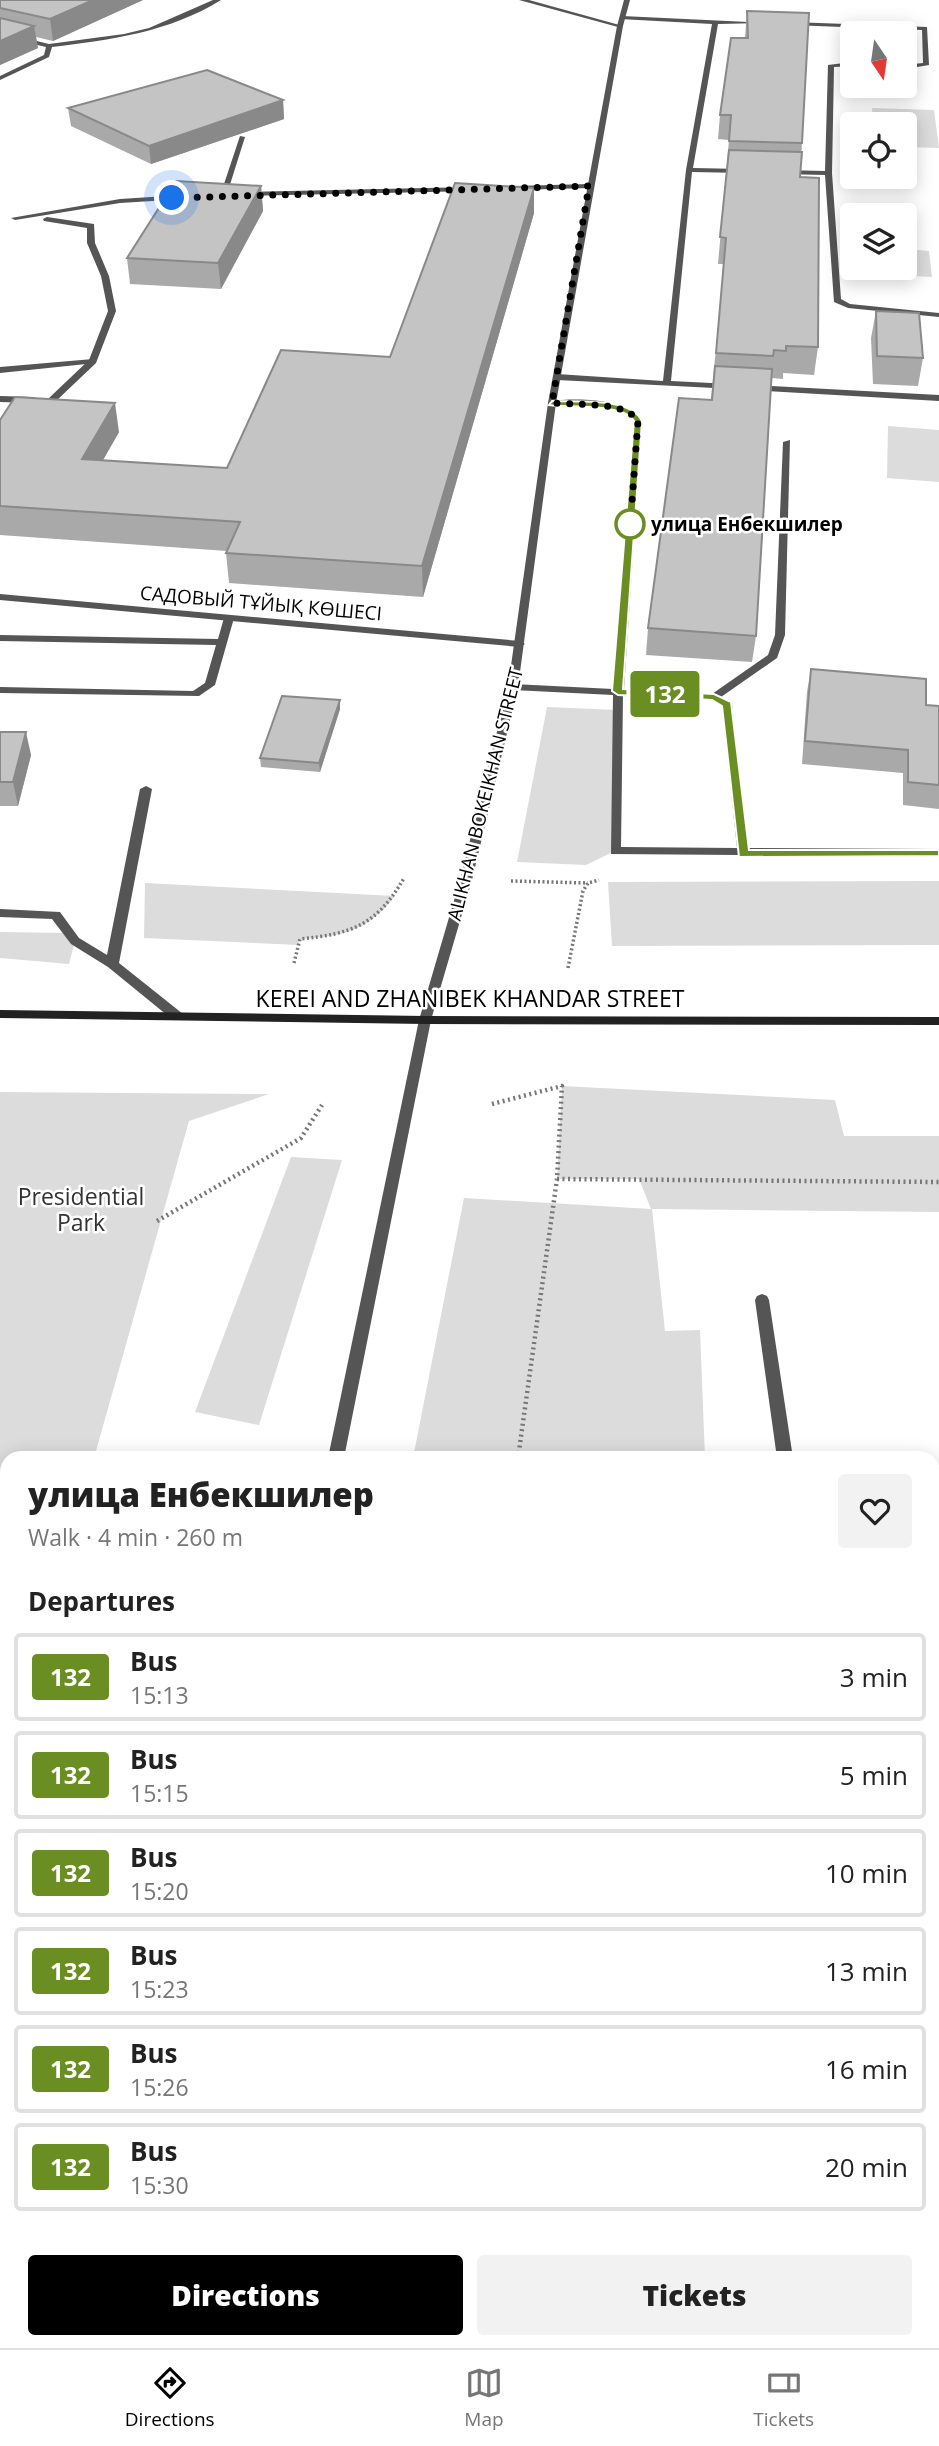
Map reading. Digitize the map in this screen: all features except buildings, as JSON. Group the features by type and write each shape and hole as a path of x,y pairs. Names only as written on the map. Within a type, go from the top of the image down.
{"main road":[{"name":"KEREI AND ZHANIBEK KHANDAR STREET","path":"0,1014 425,1020 939,1021"}],"street":[{"path":"0,34 49,46 124,36 151,29 218,0"},
{"path":"522,0 621,22 840,26"},
{"name":"ALIKHAN BOKEIKHAN STREET","path":"337,1451 425,1020 466,880 513,687 552,403 589,186 627,0"},
{"path":"667,383 689,170 715,22"},
{"path":"917,28 925,28 926,65 917,65"},
{"path":"0,78 47,57 49,46"},
{"path":"840,65 831,65 828,173 837,300 848,306 939,315"},
{"path":"223,194 243,137"},
{"path":"689,170 758,172"},
{"path":"772,172 828,173"},
{"path":"508,188 589,186"},
{"path":"210,195 481,188"},
{"path":"31,412 52,400 93,361 112,311 105,276 91,243 91,226 67,220 11,219 120,201 197,196"},
{"path":"0,370 93,361"},
{"path":"557,377 939,398"},
{"path":"0,399 52,400"},
{"path":"552,403 621,407 635,414 638,421 618,691 615,851 743,854 939,853"},
{"path":"714,697 773,656 780,635 787,442"},
{"name":"САДОВЫЙ ТҰЙЫҚ КӨШЕСІ","path":"0,597 520,644"},
{"path":"0,691 195,694 210,685 229,618"},
{"path":"0,638 222,642"},
{"path":"513,687 714,697 727,704 743,854"},
{"path":"112,964 146,789"},
{"path":"0,913 56,915 75,941 112,964 178,1017"},
{"path":"762,1300 784,1451"}],"path":[{"path":"294,963 299,939 331,936 360,928 380,915 404,878"},
{"path":"511,881 588,883"},
{"path":"492,1104 562,1086 557,1178 519,1451"},
{"path":"157,1221 301,1138 322,1105"},
{"path":"557,1178 939,1182"}],"green space":[{"path":"872,108 934,110 939,148 917,147 917,112 872,112"},
{"path":"917,250 929,251 932,277 917,276"},
{"path":"888,426 939,430 939,482 887,478"},
{"path":"547,707 617,710 615,851 586,865 517,862"},
{"path":"939,881 939,945 612,946 608,882"},
{"path":"145,883 395,896 375,917 354,930 300,939 298,945 144,938"},
{"path":"0,932 70,933 75,941 69,964 0,958"},
{"path":"562,1086 835,1100 844,1136 939,1136 939,1212 652,1209 665,1331 700,1330 705,1451 414,1451 464,1198 651,1209 639,1179 557,1179"},
{"name":"Presidential Park","path":"0,1092 269,1094 189,1121 96,1451 0,1451"},
{"path":"291,1157 342,1160 259,1425 195,1412"}],"bus line":[{"name":"132","path":"552,403 621,407 635,414 638,421 618,691 714,697 727,704 743,854 939,853"}],"place":[{"name":"улица Енбекшилер","path":"630,524"}],"route":[{"path":"172,198 223,194 589,186 552,403 621,407 635,414 638,421 630,529 630,524"}]}
